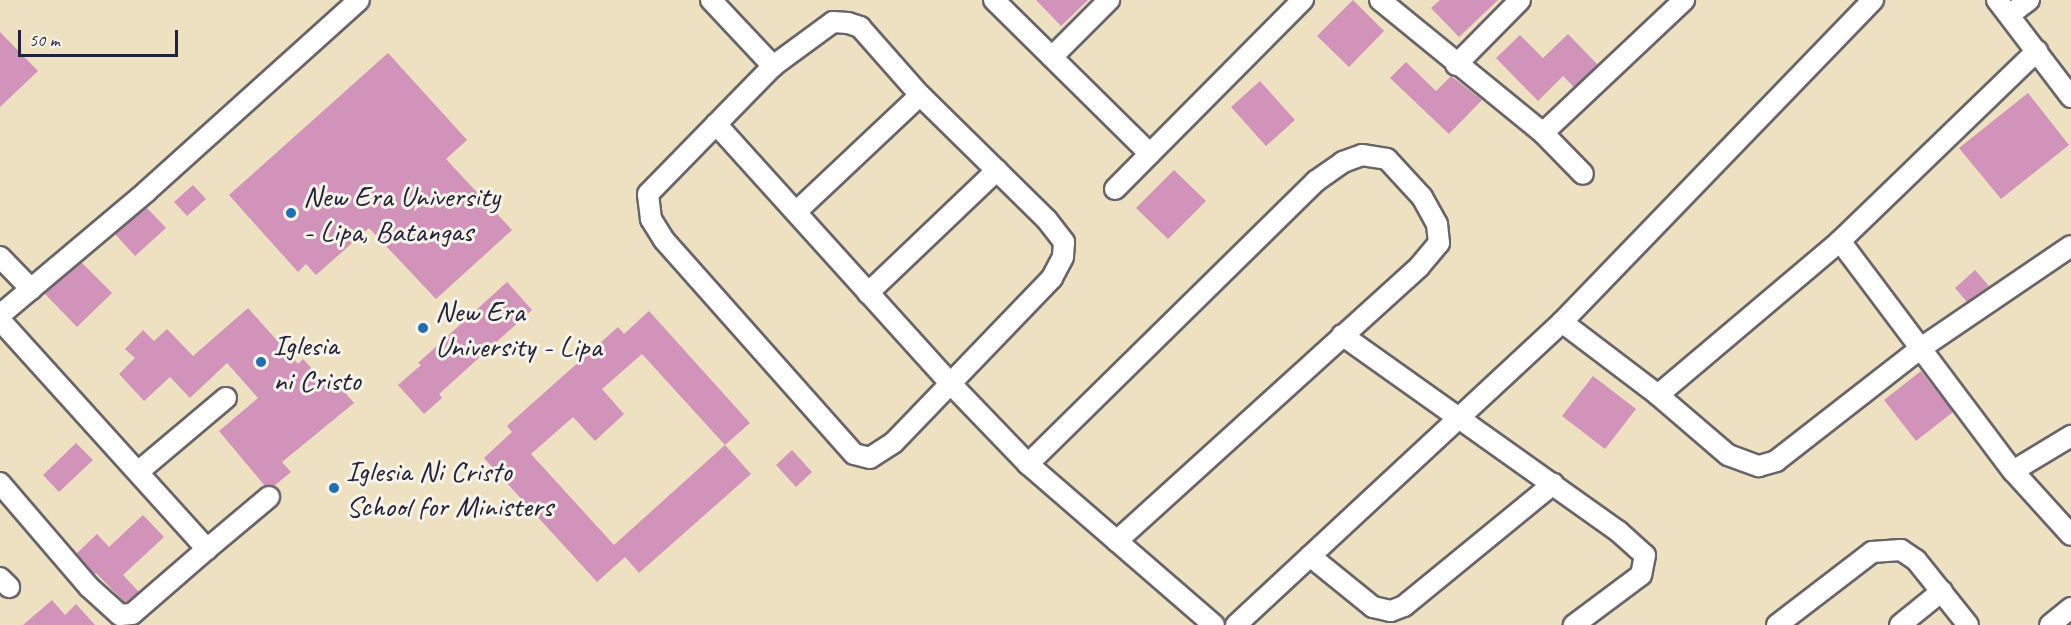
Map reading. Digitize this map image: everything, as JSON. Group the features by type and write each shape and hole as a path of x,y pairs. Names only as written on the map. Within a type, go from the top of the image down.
{"street":[{"path":"0,315 147,191 359,0"},
{"path":"711,0 773,66"},
{"path":"994,0 1150,154"},
{"path":"1052,57 1109,0"},
{"path":"1115,189 1303,0"},
{"path":"1380,0 1543,133 1583,174"},
{"path":"1456,64 1520,0"},
{"path":"1543,133 1684,0"},
{"path":"1236,625 1562,322 1873,0"},
{"path":"2029,0 2003,7 2071,97"},
{"path":"833,22 860,27 920,95 1047,220 1064,242 1063,258 1052,278 893,443 870,458 854,454 664,240 651,219 648,194 773,66 833,22"},
{"path":"1658,395 1839,241 2037,51"},
{"path":"796,212 920,95"},
{"path":"716,124 950,383 1028,464 1214,625"},
{"path":"1028,464 1316,181 1343,162 1362,155 1387,159 1422,197 1437,224 1439,243 1419,267 1117,541"},
{"path":"868,293 997,170"},
{"path":"1839,241 2013,471 2071,535"},
{"path":"1562,322 1658,395 1728,455 1759,466 1776,461 1922,348 2071,246"},
{"path":"0,257 31,289"},
{"path":"0,320 207,549"},
{"path":"1342,335 1618,531 1646,555 1641,575 1574,625"},
{"path":"138,472 226,398"},
{"path":"2013,471 2071,436"},
{"path":"0,483 89,587 120,615 132,614 269,497"},
{"path":"1310,556 1373,607 1391,612 1404,606 1553,484"},
{"path":"1778,625 1872,552 1901,550 1916,560 1968,625"},
{"path":"1900,625 1942,591"},
{"path":"2050,625 2071,608"}],"building":[{"path":"1036,0 1088,0 1061,26"},
{"path":"1353,0 1384,31 1349,67 1317,36"},
{"path":"1440,0 1498,0 1459,37 1431,8"},
{"path":"0,32 38,71 0,107"},
{"path":"1568,34 1598,65 1574,87 1563,76 1538,101 1496,58 1520,35 1543,58"},
{"path":"388,53 467,140 446,159 512,230 436,299 369,228 316,275 306,264 298,272 229,195"},
{"path":"1406,62 1436,91 1451,76 1482,100 1449,134 1390,78"},
{"path":"1260,81 1295,120 1266,146 1231,107"},
{"path":"2028,93 2069,145 2001,199 1959,148"},
{"path":"1174,170 1206,201 1168,239 1136,208"},
{"path":"193,185 206,199 187,216 174,202"},
{"path":"146,207 166,228 135,256 115,234"},
{"path":"81,262 112,293 77,327 44,293"},
{"path":"1975,270 1989,286 1967,302 1955,288"},
{"path":"507,282 532,310 439,394 442,398 424,414 398,385 421,365 418,363"},
{"path":"248,308 298,364 303,359 328,386 335,381 354,403 282,462 291,472 274,486 265,486 219,431 258,398 227,363 190,398 170,377 144,401 119,374 135,358 125,349 143,330 154,341 167,329 193,356"},
{"path":"649,311 750,423 725,445 751,474 639,573 625,557 597,582 484,458 512,432 507,426 618,327 624,334","holes":["642,354 725,445 614,545 531,454 573,417 595,441 624,414 602,389"]},
{"path":"1921,371 1953,412 1916,441 1884,400"},
{"path":"1593,376 1636,409 1605,449 1562,416"},
{"path":"76,443 93,460 59,492 43,475"},
{"path":"792,450 812,472 796,487 776,465"},
{"path":"143,515 164,537 123,575 139,592 125,603 96,573 94,575 76,554 97,534 109,547"},
{"path":"52,600 65,615 76,604 95,625 23,625"}],"place":[{"name":"New Era University - Lipa, Batangas","path":"291,213"},
{"name":"New Era University - Lipa","path":"423,328"},
{"name":"Iglesia ni Cristo","path":"261,362"},
{"name":"Iglesia Ni Cristo School for Ministers","path":"334,488"}]}
